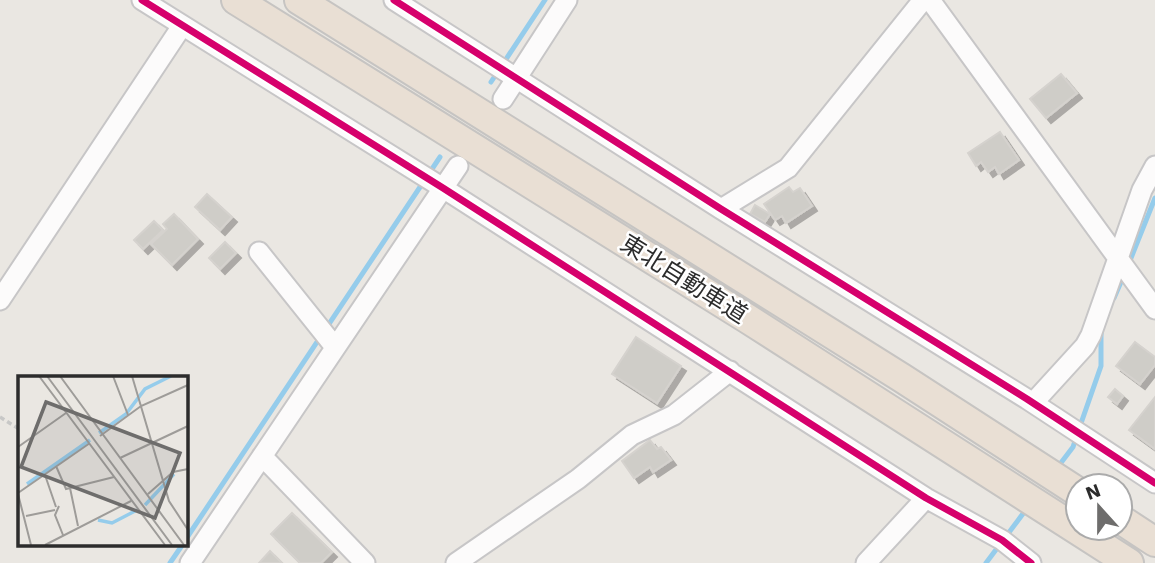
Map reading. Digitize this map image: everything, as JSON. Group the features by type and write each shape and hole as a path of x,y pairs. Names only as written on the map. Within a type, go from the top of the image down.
{"highway":[{"name":"東北自動車道","path":"236,0 748,319 1129,563"},
{"name":"東北自動車道","path":"299,0 1064,483"},
{"path":"1134,528 1155,542"}],"street":[{"path":"142,0 443,188 926,498 1002,540 1031,563"},
{"path":"394,0 721,209 1033,402 1155,483"},
{"path":"503,99 567,0"},
{"path":"721,209 789,168 923,0"},
{"path":"930,0 1155,309"},
{"path":"0,300 182,26"},
{"path":"199,559 262,456 458,166"},
{"path":"1033,402 1085,346 1091,335 1142,190 1155,166"},
{"path":"259,252 335,347"},
{"path":"456,563 578,479 632,435 674,415 730,371"},
{"path":"262,456 365,563"},
{"path":"866,563 926,498"}],"path":[{"path":"0,417 18,428"}],"building":[{"path":"1061,74 1077,93 1046,118 1030,99"},
{"path":"1000,132 1019,160 999,174 995,167 988,172 981,162 976,166 968,153"},
{"path":"789,187 793,192 800,188 812,206 786,223 782,216 775,220 764,204"},
{"path":"207,194 232,217 220,230 195,207"},
{"path":"755,205 770,214 765,222 750,214"},
{"path":"174,214 198,239 172,265 151,244 167,229 163,224"},
{"path":"154,221 163,230 143,249 134,240"},
{"path":"225,242 236,253 220,269 209,258"},
{"path":"636,337 681,366 657,403 612,374"},
{"path":"1135,342 1155,357 1155,365 1140,384 1116,366"},
{"path":"1115,389 1123,396 1117,404 1108,397"},
{"path":"1155,397 1155,449 1129,430"},
{"path":"650,440 657,449 661,447 671,460 653,472 650,467 634,478 622,461"},
{"path":"292,513 332,552 321,563 300,563 271,534"},
{"path":"270,551 282,563 259,563"}],"waterway":[{"path":"491,82 545,0"},
{"path":"187,537 440,157"},
{"path":"1129,263 1155,198"},
{"path":"1114,298 1124,275"},
{"path":"1079,429 1101,366 1101,330"},
{"path":"1057,468 1073,447 1076,438"},
{"path":"986,563 1028,507"},
{"path":"170,563 182,546"}],"cycle path":[{"path":"142,0 443,188 926,498 1002,540 1031,563"},
{"path":"394,0 721,209 1027,399 1155,483"}]}
